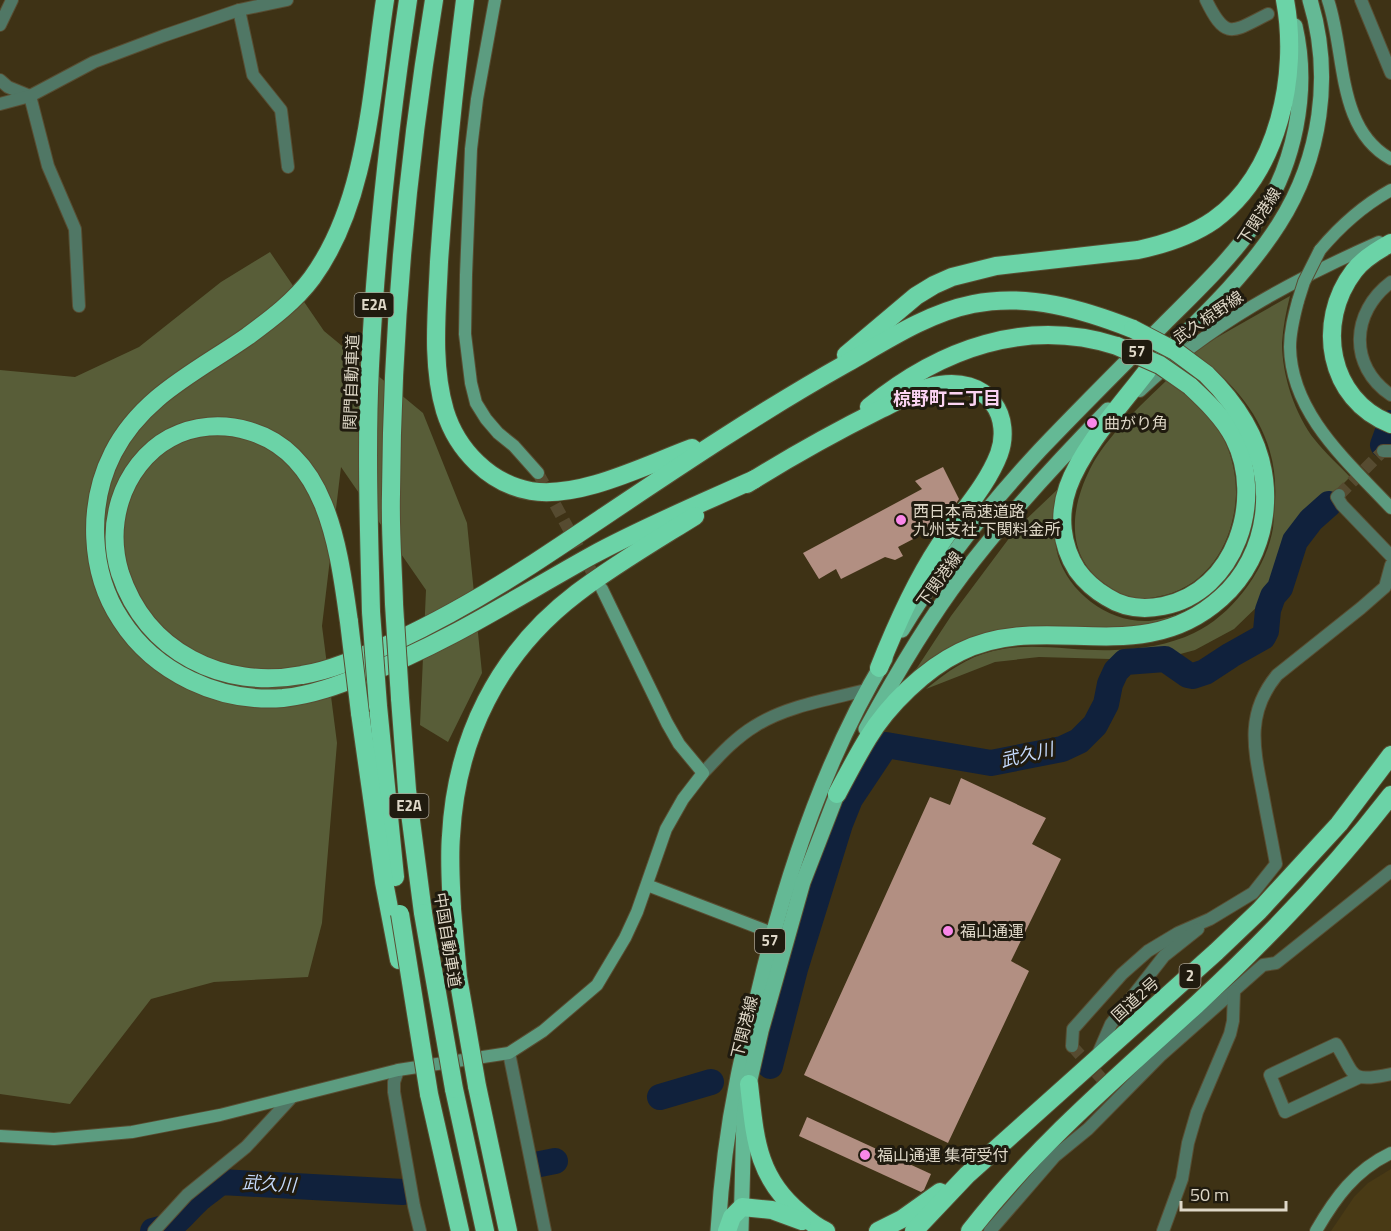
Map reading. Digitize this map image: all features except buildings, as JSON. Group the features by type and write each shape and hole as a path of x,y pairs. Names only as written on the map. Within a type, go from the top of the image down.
{"highway":[{"path":"385,0 360,165 344,220 324,260 312,279 281,311 243,339 180,379 147,407 121,439 103,477 96,516 98,557 109,599 129,632 143,647 177,673 196,684 217,691 261,698 284,698 310,693 334,687 381,669 428,647 605,549 755,479"},
{"name":"関門自動車道","path":"408,0 387,162 370,367 368,486 371,612 378,706 392,855 422,1061"},
{"name":"中国自動車道","path":"434,0 410,164 393,370 390,496 394,604 407,790 423,914 454,1089 485,1231"},
{"path":"465,0 442,209 437,331 437,364 441,391 453,431 463,447 485,471 514,486 529,491 546,492 572,490 601,482 722,437"},
{"path":"817,380 900,308 934,285 952,277 996,266 1138,250 1161,245 1182,238 1216,219 1242,193 1252,178 1262,161 1278,122 1290,60 1286,0"},
{"path":"1387,423 1360,405 1341,380 1333,356 1331,333 1337,302 1355,270 1368,258 1391,243"},
{"path":"422,1061 384,882 360,713 349,622 342,577 326,512 316,488 303,468 276,442 259,434 239,428 220,426 180,433 163,442 148,454 125,486 115,524 118,565 133,604 160,638 190,659 230,675 278,678 330,669 376,650 456,611 528,568 722,437 914,325 945,312 972,304 1015,300 1056,305 1103,317 1133,329 1175,351 1206,374 1233,402 1244,418 1254,437 1265,480 1266,502 1257,544 1240,578 1228,592 1197,617 1160,632 1118,637 1012,638 978,644 962,651 931,669 888,712 869,736 837,794"},
{"path":"844,428 906,379 926,367 968,349 1012,338 1058,335 1099,340 1160,365 1191,386 1209,403 1234,436 1241,455 1247,496 1245,516 1239,537 1230,555 1204,587 1172,604 1140,608 1114,602 1091,586 1081,575 1066,549 1062,519 1069,486 1091,444 1147,371"},
{"path":"508,1231 477,1086 458,977 452,909 451,836 459,772 476,719 506,666 548,618 575,595 605,573 755,479 844,428 926,388 952,383 964,385 984,394 992,401 1001,421 1003,433 998,457 920,578 896,624 879,668"},
{"name":"国道2号","path":"914,1231 967,1175 1259,911 1339,824 1391,755"},
{"name":"2","path":"970,1231 1009,1185 1073,1117 1198,1003 1309,891 1391,795"},
{"name":"E2A","path":"422,1061 460,1231"},
{"path":"749,1084 755,1132 767,1174 787,1202 822,1229"},
{"path":"878,1231 902,1220 967,1175"},
{"path":"727,1231 732,1217 742,1207 772,1210 822,1229"}],"main road":[{"name":"下関港線","path":"718,1231 725,1158 737,1080 772,932 805,832 866,690 943,568 1005,490 1048,442 1204,283 1258,220 1280,178 1299,109 1300,59 1297,35 1286,0"},
{"name":"下関港線","path":"741,1231 744,1116 761,1031 803,882 855,749 880,703 932,619 991,538 1053,466 1244,271 1279,224 1292,201 1312,149 1318,122 1322,93 1319,41 1311,0"}],"street":[{"path":"0,25 12,0"},
{"path":"0,104 30,96 94,62 163,36 240,10 287,0"},
{"path":"495,0 477,99 471,149 465,334 476,403 498,433 514,446 538,473"},
{"path":"1206,0 1216,21 1224,28 1232,30 1268,14"},
{"path":"1328,0 1337,33 1352,113 1362,133 1371,144 1391,159"},
{"path":"1361,0 1391,73"},
{"path":"240,10 254,75 281,110 288,167"},
{"path":"0,80 8,87 30,96"},
{"path":"30,96 48,166 75,229 79,306"},
{"path":"1391,190 1355,212 1320,250 1307,274 1298,301 1291,326 1290,348 1298,388 1320,428 1391,508"},
{"name":"武久椋野線","path":"1053,466 1110,420 1174,360 1218,328 1333,263 1391,237"},
{"path":"1391,282 1370,304 1362,319 1359,332 1363,361 1373,378 1391,394"},
{"path":"1339,495 1337,497 1342,505 1391,556"},
{"path":"1095,1061 1111,1024 1164,956 1210,919 1253,892 1276,864 1253,741 1260,700 1268,685 1277,675 1385,587 1391,565"},
{"path":"602,590 673,733 684,751 702,772"},
{"path":"0,1136 54,1139 132,1132 220,1115 398,1070 509,1053 543,1030 597,985 625,938 647,885 666,829 702,772 755,726 780,713 866,690"},
{"path":"990,1231 1055,1156 1088,1129 1116,1095 1263,965 1276,963 1286,956 1391,871"},
{"path":"647,885 787,938"},
{"path":"1072,1046 1073,1029 1122,974 1148,951 1178,933 1210,919"},
{"path":"1163,1231 1182,1179 1188,1143 1197,1112 1230,1034 1233,1022 1234,991"},
{"path":"1358,1078 1348,1068 1336,1044 1270,1075 1285,1112 1358,1078 1370,1079 1391,1074"},
{"path":"509,1053 545,1231"},
{"path":"398,1070 394,1092 420,1231"},
{"path":"154,1231 187,1196 246,1147 292,1097"},
{"path":"1316,1231 1338,1195 1349,1183 1376,1161 1391,1153"}],"shaded area":[{"path":"1391,1169 1391,1231 1331,1231 1354,1197 1368,1183"}],"green space":[{"path":"270,252 324,331 423,413 467,523 482,673 448,742 420,725 426,590 341,467 322,626 337,743 322,923 308,977 214,982 151,999 70,1104 0,1094 0,370 75,377 139,347 221,282"},
{"path":"1290,296 1282,343 1284,368 1291,394 1301,419 1315,440 1350,477 1298,530 1292,540 1280,578 1263,601 1234,629 1195,650 1173,656 1167,664 1125,665 1110,659 1039,657 995,662 926,689 975,657 1008,648 1115,650 1165,643 1194,633 1208,625 1234,603 1255,575 1269,544 1273,525 1275,477 1271,456 1255,416 1228,383 1194,353"},
{"path":"1167,380 1193,397 1219,429 1234,468 1236,495 1234,511 1225,543 1207,570 1181,589 1165,595 1134,598 1111,588 1089,569 1081,557 1077,543 1076,513 1090,469 1105,445"},
{"path":"1059,488 1055,531 1058,556 1071,582 1093,603 1119,617 1149,621 1201,606 1154,626 1025,629 913,674 951,616 1016,529"}],"waterway":[{"name":"武久川","path":"1383,445 1391,423"},
{"name":"武久川","path":"770,1066 795,969 840,824 850,799 886,745 991,763 1062,749 1079,741 1095,725 1106,704 1110,684 1116,671 1125,662 1165,659 1193,676 1205,672 1263,637 1266,631 1268,610 1273,596 1280,588 1295,541 1311,520 1329,504"},
{"name":"武久川","path":"660,1097 711,1082"},
{"name":"武久川","path":"540,1164 555,1161"},
{"name":"武久川","path":"153,1231 175,1223 199,1199 221,1182 403,1192"}],"tunnel":[{"path":"1339,495 1383,451"},
{"path":"538,473 599,585"},
{"path":"1072,1046 1113,1091"}],"place":[{"name":"曲がり角","path":"1092,423"},
{"name":"西日本高速道路 九州支社 下関料金所","path":"901,520"},
{"name":"福山通運","path":"948,931"},
{"name":"福山通運 集荷受付","path":"865,1155"}],"district":[{"name":"椋野町二丁目","path":"947,399"}]}
